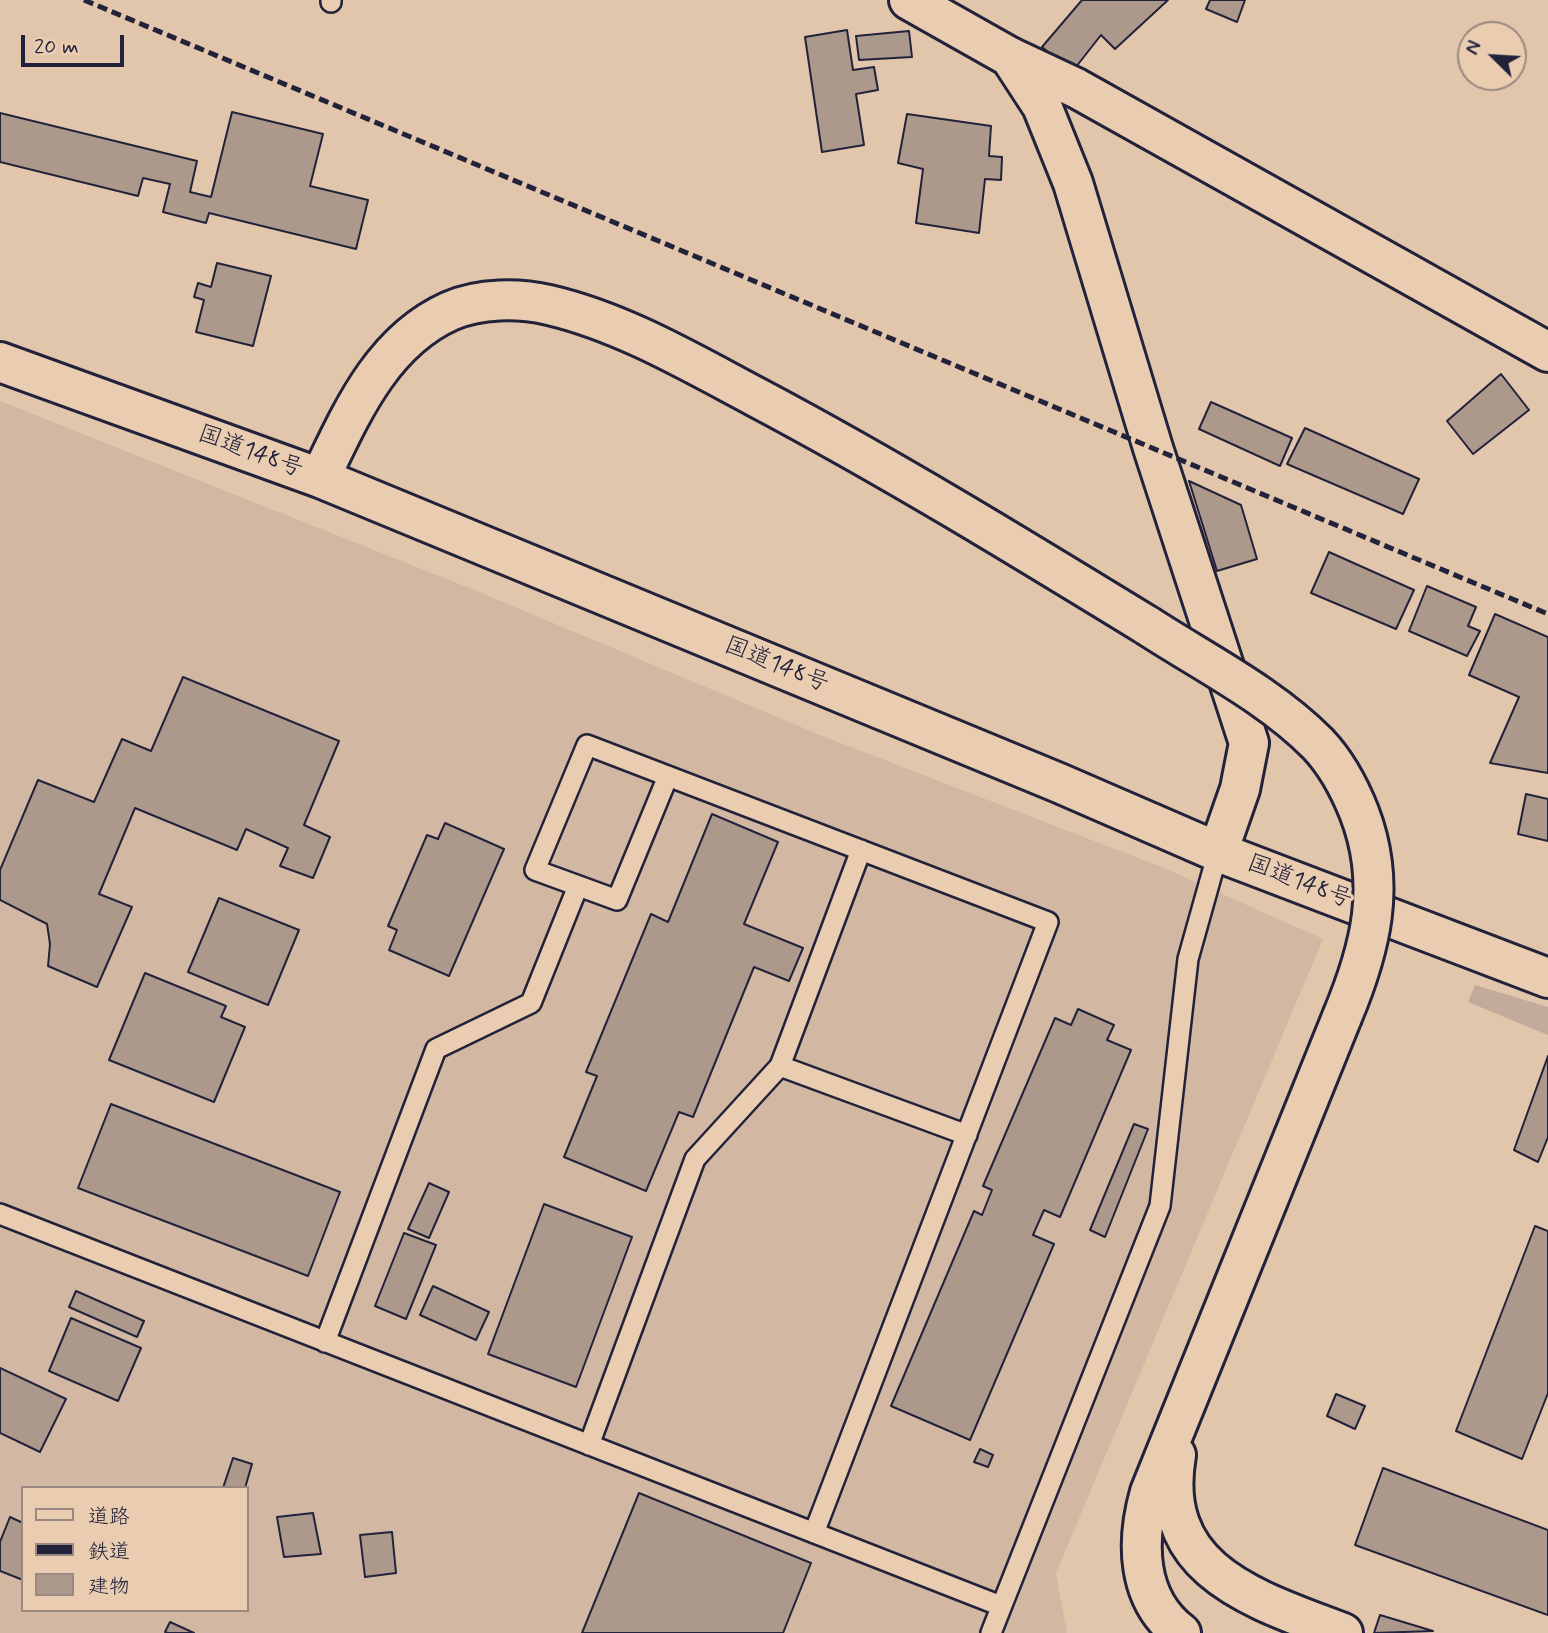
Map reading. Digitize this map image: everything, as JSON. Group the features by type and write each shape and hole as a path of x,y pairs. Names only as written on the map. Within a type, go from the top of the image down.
{"main road":[{"path":"909,0 1010,57 1076,88 1548,352"},
{"path":"1010,57 1042,106 1073,183 1153,448 1250,743 1240,789 1218,852"},
{"path":"320,478 374,376 397,348 423,327 451,310 483,302 514,300 548,305 636,336 798,419 933,495 1148,626 1289,719 1318,744 1336,766 1351,792 1372,854 1376,887 1366,953 1150,1492 1142,1519 1140,1548 1144,1577 1156,1605 1181,1633"},
{"name":"国道148号","path":"0,362 320,478 1059,783 1218,852 1548,978"},
{"path":"1196,1379 1178,1441 1172,1474 1174,1505 1182,1534 1198,1558 1223,1580 1255,1599 1343,1633"}],"lane":[{"path":"668,776 617,900 535,870 587,745 668,776 861,850 1048,922 814,1533"},
{"path":"589,1445 695,1158 780,1066 861,850"},
{"path":"991,1633 1160,1206 1188,959 1218,852"},
{"path":"325,1342 436,1049 531,1003 578,886"},
{"path":"780,1066 967,1135"},
{"path":"0,1214 1001,1606"}],"shaded area":[{"path":"0,401 472,589 825,737 1164,868 1323,939 1056,1573 1067,1633 0,1633"},
{"path":"1475,985 1548,1007 1548,1035 1468,1002"}],"building":[{"path":"1082,0 1168,0 1115,49 1101,35 1072,72 1042,47"},
{"path":"1210,0 1245,0 1237,22 1206,9"},
{"path":"847,30 853,70 874,67 878,90 856,94 864,145 822,152 805,37"},
{"path":"909,31 912,57 859,60 856,36"},
{"path":"232,112 323,134 310,186 368,200 356,249 209,213 206,223 163,212 170,184 143,178 138,196 0,162 0,113 197,161 190,192 211,197"},
{"path":"907,114 991,126 989,156 1002,157 1001,180 985,179 979,233 916,223 923,169 898,163"},
{"path":"217,263 271,276 253,346 196,332 204,300 194,297 198,283 211,287"},
{"path":"1501,374 1529,410 1473,454 1447,421"},
{"path":"1211,402 1292,438 1280,466 1199,429"},
{"path":"1305,428 1419,479 1403,514 1287,464"},
{"path":"1189,481 1241,505 1257,559 1217,571"},
{"path":"1329,552 1414,590 1396,629 1311,593"},
{"path":"1427,586 1476,607 1468,626 1480,631 1467,656 1409,631"},
{"path":"1495,614 1548,637 1548,773 1490,763 1519,697 1469,675"},
{"path":"183,677 339,741 304,825 330,837 313,878 280,866 288,848 246,829 237,850 135,808 99,894 132,907 97,987 48,966 50,944 47,924 0,900 0,870 38,780 94,802 122,739 151,751"},
{"path":"1526,794 1548,799 1548,841 1518,834"},
{"path":"712,814 778,842 744,924 803,948 789,981 754,967 693,1117 679,1112 646,1191 564,1157 597,1076 586,1072 651,914 668,922"},
{"path":"445,823 504,849 449,976 389,950 397,930 388,926 427,835 438,839"},
{"path":"219,898 299,930 268,1005 188,972"},
{"path":"145,973 226,1006 221,1017 245,1027 214,1102 109,1060"},
{"path":"1078,1009 1114,1025 1107,1040 1131,1050 1060,1217 1044,1210 1033,1235 1054,1244 970,1440 891,1406 974,1211 982,1215 992,1190 983,1186 1055,1018 1071,1025"},
{"path":"1548,1056 1548,1137 1538,1162 1514,1150"},
{"path":"111,1104 340,1192 308,1276 78,1188"},
{"path":"1134,1124 1148,1129 1105,1237 1090,1230"},
{"path":"429,1183 449,1192 429,1238 408,1229"},
{"path":"544,1204 632,1237 576,1387 488,1354"},
{"path":"1535,1226 1548,1231 1548,1393 1522,1459 1456,1431"},
{"path":"404,1233 436,1245 406,1319 375,1306"},
{"path":"433,1286 489,1312 476,1340 420,1315"},
{"path":"76,1291 144,1321 137,1337 69,1307"},
{"path":"71,1318 141,1348 118,1401 49,1371"},
{"path":"0,1368 66,1399 40,1452 0,1433"},
{"path":"1336,1394 1365,1406 1355,1429 1327,1416"},
{"path":"980,1449 993,1455 988,1467 974,1462"},
{"path":"233,1458 252,1464 246,1486 224,1486"},
{"path":"1383,1468 1548,1530 1548,1615 1355,1545"},
{"path":"639,1493 811,1563 783,1633 582,1633"},
{"path":"313,1513 321,1554 284,1557 277,1517"},
{"path":"10,1517 21,1522 21,1579 0,1571 0,1542"},
{"path":"392,1532 396,1573 365,1577 360,1535"},
{"path":"1380,1615 1433,1631 1374,1633"},
{"path":"170,1622 194,1633 165,1632"}],"railway":[{"path":"84,0 1548,614"}]}
